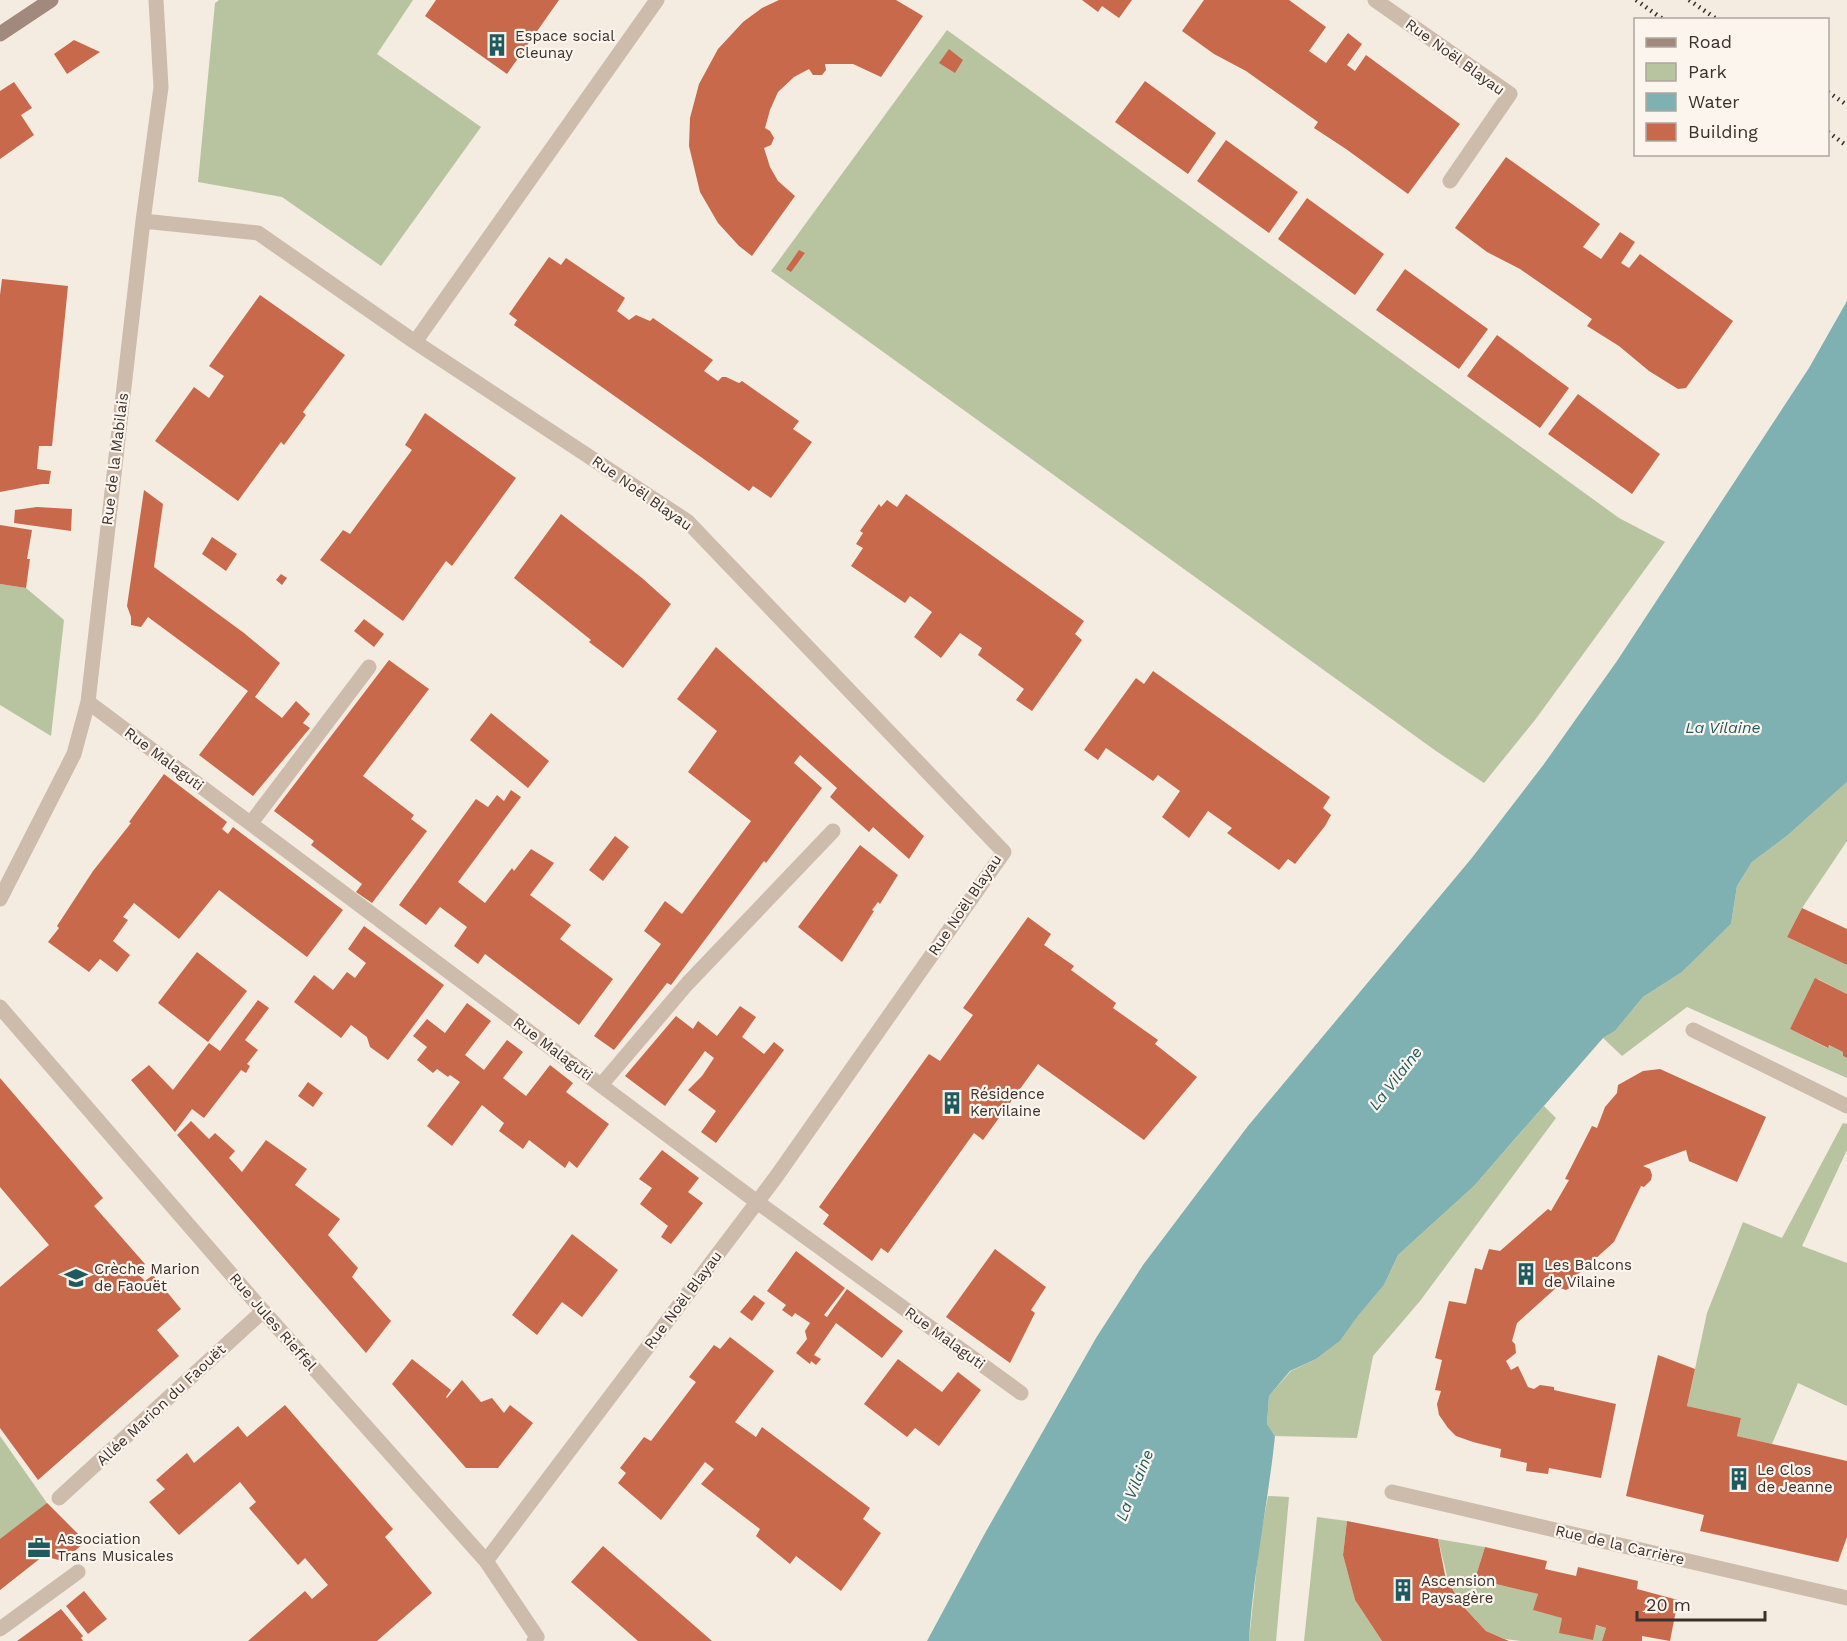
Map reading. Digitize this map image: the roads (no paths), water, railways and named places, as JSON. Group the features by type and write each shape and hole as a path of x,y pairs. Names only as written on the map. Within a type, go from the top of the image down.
{"main road":[{"path":"0,34 51,0"}],"street":[{"name":"Rue de la Mabilais","path":"0,899 74,753 88,702 143,221 161,87 156,0"},
{"path":"415,342 657,0"},
{"name":"Rue Noël Blayau","path":"1376,0 1510,94 1450,181"},
{"name":"Rue Noël Blayau","path":"143,221 258,233 415,342 687,521 1004,852 757,1202 486,1561"},
{"path":"251,823 369,667"},
{"name":"Rue Malaguti","path":"88,702 757,1202 1021,1393"},
{"path":"601,1085 687,984 833,831"},
{"name":"Rue Jules Rieffel","path":"0,1007 263,1311 486,1561 537,1637 534,1641"},
{"path":"1693,1030 1847,1106"},
{"name":"Allée Marion du Faouët","path":"59,1498 263,1311"},
{"name":"Rue de la Carrière","path":"1392,1492 1847,1598"},
{"path":"0,1629 78,1572"}],"water":[{"name":"La Vilaine","path":"1847,301 1847,782 1788,835 1752,862 1737,886 1731,924 1682,972 1643,997 1615,1031 1603,1038 1474,1186 1398,1255 1384,1285 1340,1341 1316,1359 1290,1371 1269,1396 1267,1424 1275,1436 1249,1641 927,1641 984,1535 1096,1338 1143,1265 1248,1126 1471,859 1544,764 1617,661 1809,368"}],"railway":[{"path":"1636,0 1661,18"},
{"path":"1689,0 1715,18"},
{"path":"1829,93 1847,105"},
{"path":"1829,133 1847,146"}],"place":[{"name":"Espace social Cleunay","path":"497,45"},
{"name":"Résidence Kervilaine","path":"952,1103"},
{"name":"Les Balcons de Vilaine","path":"1526,1274"},
{"name":"Crèche Marion de Faouët","path":"76,1278"},
{"name":"Le Clos de Jeanne","path":"1739,1479"},
{"name":"Association Trans Musicales","path":"39,1548"},
{"name":"Ascension Paysagère","path":"1403,1590"}]}
